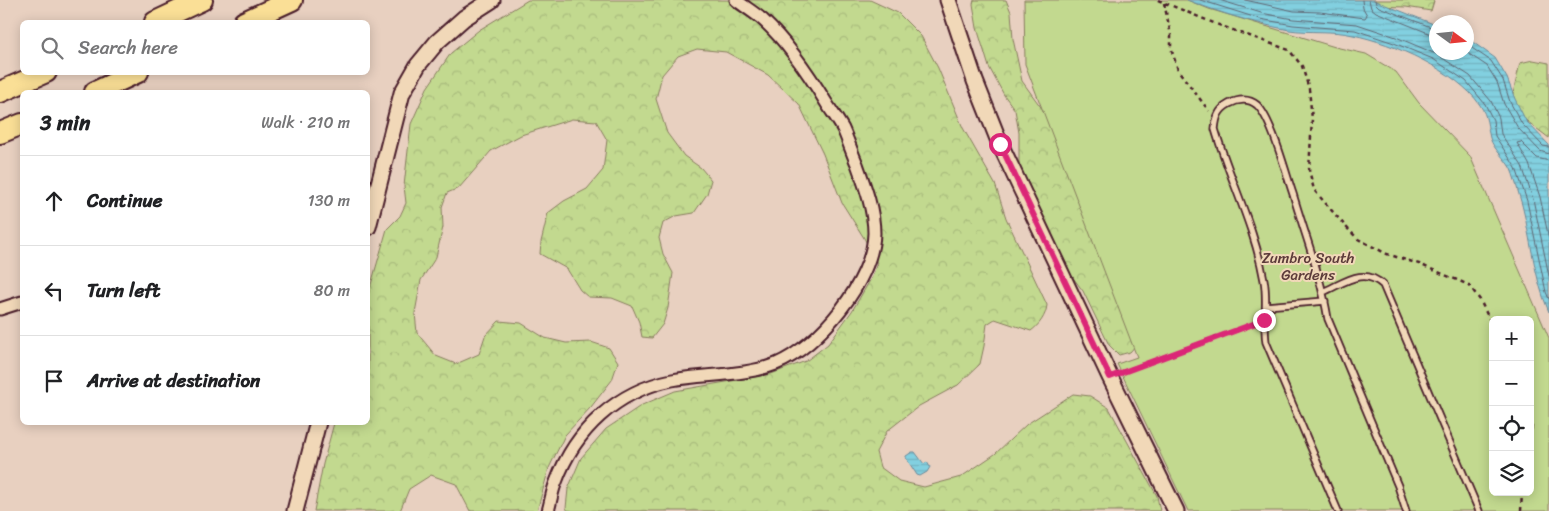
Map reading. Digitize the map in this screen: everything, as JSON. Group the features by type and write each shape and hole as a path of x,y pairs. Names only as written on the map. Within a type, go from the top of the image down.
{"highway":[{"path":"159,20 202,0"},
{"path":"248,20 292,0"},
{"path":"0,92 39,75"},
{"path":"99,90 132,75"},
{"path":"0,133 20,125"}],"street":[{"path":"370,219 402,93 418,65 437,42 464,18 492,0"},
{"path":"548,511 555,482 570,450 591,424 614,403 643,388 672,380 755,370 775,364 795,354 813,341 837,316 866,266 874,234 872,215 864,183 843,129 812,79 780,37 761,19 736,0"},
{"path":"948,0 975,81 1000,144 1110,377 1176,511"},
{"path":"0,309 20,303"},
{"path":"295,511 317,425"}],"lane":[{"path":"1338,511 1266,342 1264,320 1266,306 1265,282 1261,264 1243,205 1215,129 1216,118 1224,106 1240,100 1248,100 1262,111 1280,154 1323,292 1328,319 1398,486 1406,511"},
{"path":"1323,292 1357,276 1367,275 1376,278 1383,285 1480,511"},
{"path":"1266,306 1325,301"}],"path":[{"path":"1158,0 1216,24 1289,50 1302,66 1309,89 1312,119 1309,170 1314,190 1358,239 1387,254 1419,264 1469,285 1480,300 1489,319"},
{"path":"1164,3 1171,35 1171,48 1178,70 1202,104 1216,118"},
{"path":"1110,377 1264,320"},
{"path":"1521,511 1522,496"}],"green space":[{"path":"528,0 870,0 898,13 921,36 938,68 963,128 995,184 1006,218 1047,305 1042,320 1031,331 995,319 987,324 980,364 958,385 919,406 887,431 876,452 880,467 899,481 924,487 961,477 995,454 1027,424 1073,394 1090,396 1109,408 1157,496 1160,511 568,511 566,508 568,489 581,458 606,429 642,405 675,391 771,374 806,361 828,344 852,311 872,277 877,263 842,203 823,154 799,104 768,75 726,52 697,49 678,56 662,75 656,99 667,133 684,156 701,168 711,180 707,194 694,213 676,216 663,223 659,238 663,254 673,273 668,308 663,324 652,338 642,337 639,322 632,306 612,298 588,297 580,290 567,269 540,254 548,213 564,201 587,189 603,170 607,140 596,121 572,119 521,135 491,151 459,188 447,193 442,207 443,227 436,257 421,280 415,313 417,333 436,356 456,364 479,354 485,336 499,321 521,323 545,338 566,343 591,342 609,348 618,362 612,380 591,407 565,435 549,468 537,511 470,511 456,484 431,475 409,489 400,511 314,511 323,464 333,425 370,425 370,288 387,229 400,216 406,203 404,186 411,124 427,88 451,53 479,30"},
{"path":"974,0 1006,0 1011,12 1013,39 1022,81 1059,132 1137,344 1130,352 1119,355 1109,345 1083,291 1068,271 1019,168 1019,133 1015,110 1004,95 989,67 977,28"},
{"name":"Zumbro South Gardens","path":"1024,0 1187,0 1209,9 1335,47 1366,54 1396,72 1419,103 1470,156 1549,338 1549,511 1188,511 1117,364 1137,357 1025,64"},
{"path":"1343,0 1434,1 1431,11 1406,7 1373,6"},
{"path":"1533,60 1549,63 1549,138 1519,115 1512,98 1520,63"}],"water":[{"path":"1187,0 1373,0 1429,22 1429,60 1474,60 1474,43 1495,58 1507,78 1526,121 1549,145 1549,312 1535,268 1526,221 1512,172 1490,138 1483,109 1470,93 1456,81 1423,60 1369,39 1345,33 1289,30 1225,13"},
{"path":"912,452 915,452 924,464 927,462 930,467 927,472 920,476 917,475 906,458"}],"route":[{"path":"1000,144 1110,377 1264,320"}]}
